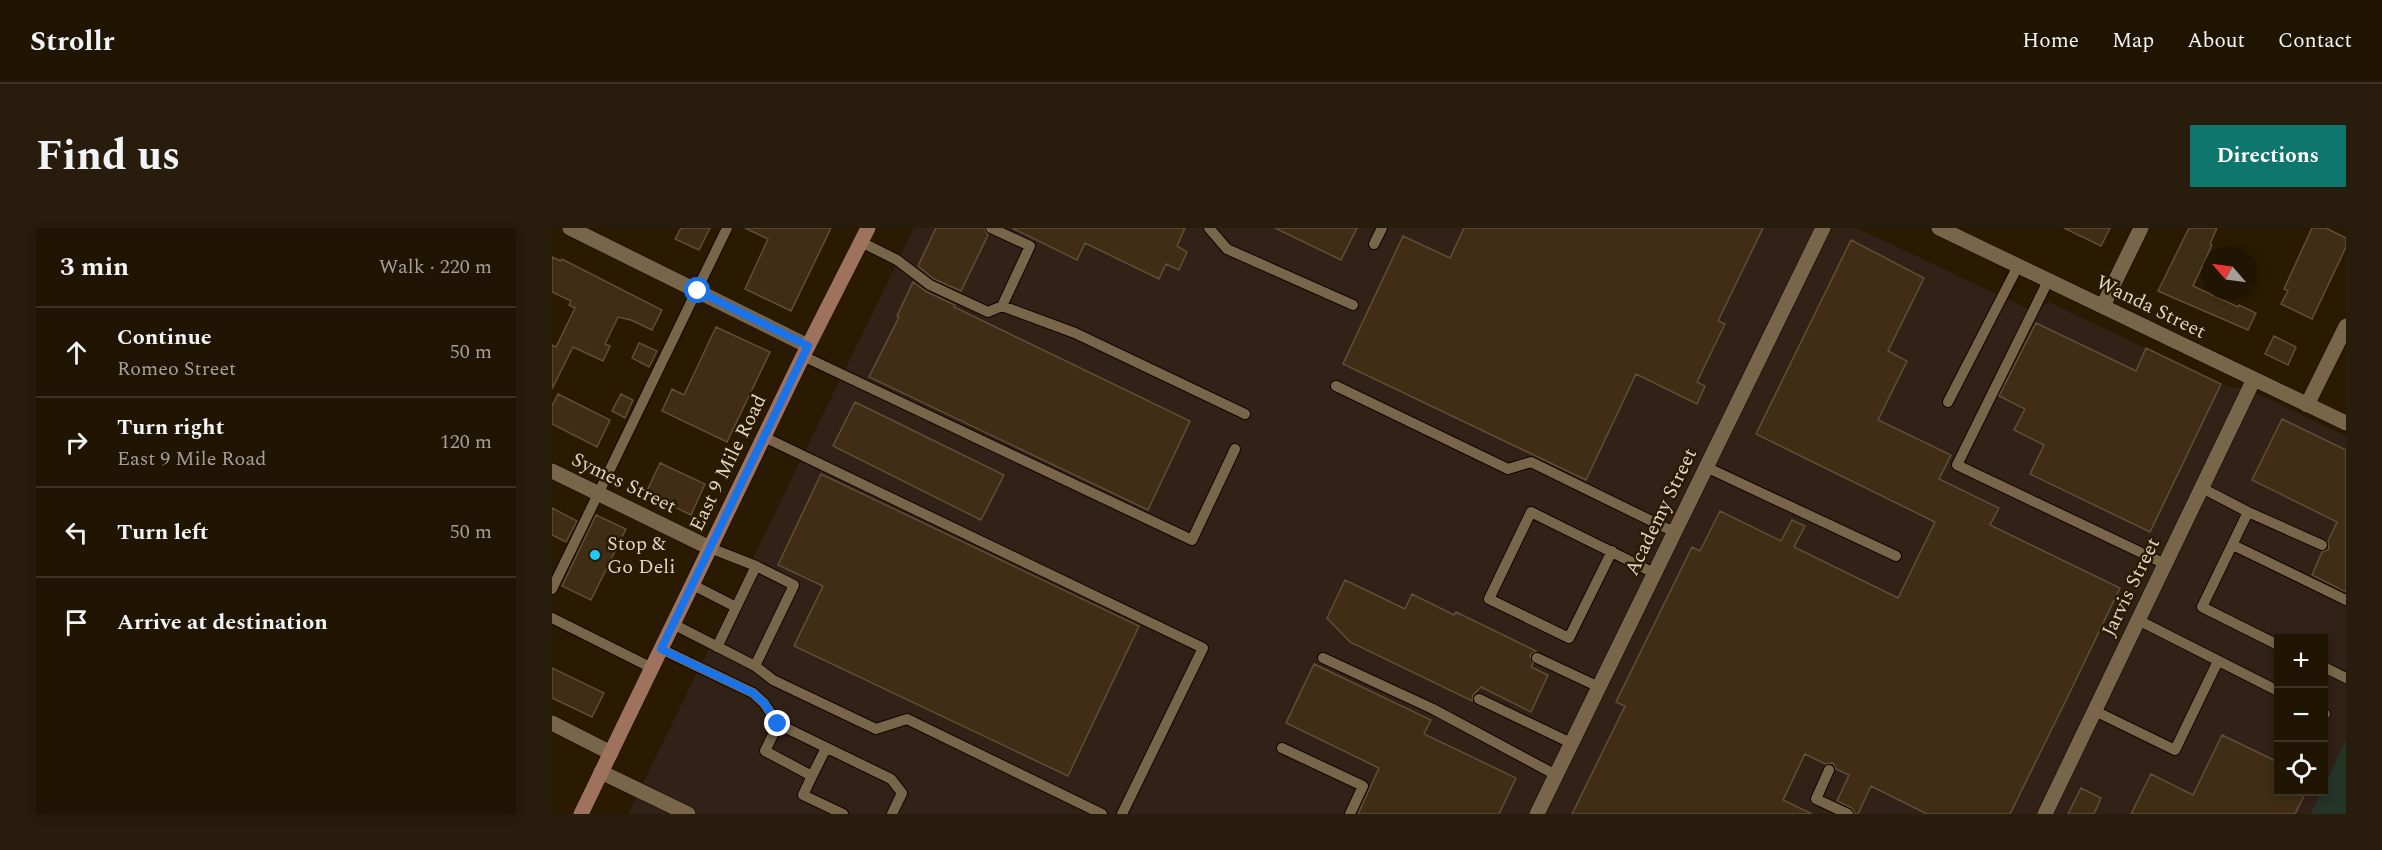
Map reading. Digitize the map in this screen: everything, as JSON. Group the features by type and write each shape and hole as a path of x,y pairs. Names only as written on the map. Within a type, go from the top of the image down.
{"main road":[{"name":"East 9 Mile Road","path":"581,814 868,228"}],"street":[{"path":"570,228 698,291 806,351"},
{"name":"Academy Street","path":"1537,814 1823,228"},
{"name":"Wanda Street","path":"1939,228 2346,423"},
{"path":"2103,306 2141,228"},
{"path":"2307,405 2346,326"},
{"name":"Jarvis Street","path":"2045,814 2254,379"},
{"name":"Symes Street","path":"552,471 710,548"},
{"path":"552,723 611,753"},
{"path":"601,772 688,814"}],"lane":[{"path":"552,589 727,228"},
{"path":"861,242 897,260 930,285 988,312 1002,306 1030,246 991,228"},
{"path":"1209,228 1227,249 1353,305"},
{"path":"1374,244 1382,228"},
{"path":"1947,402 2018,266"},
{"path":"2048,281 1957,465 2165,564"},
{"path":"1002,306 1075,333 1245,414"},
{"path":"806,351 894,397 1192,540 1235,449"},
{"path":"1336,386 1508,469 1531,462 1674,532"},
{"path":"764,437 1203,648 1122,814"},
{"path":"1706,467 1896,556"},
{"path":"2202,488 2248,512 2322,544"},
{"path":"1612,552 1569,638 1489,599 1531,512 1612,552 1654,573"},
{"path":"2248,512 2202,607 2274,643"},
{"path":"2233,545 2346,600"},
{"path":"710,548 756,566 794,585 755,666"},
{"path":"717,647 756,566"},
{"path":"693,585 736,607"},
{"path":"552,618 652,668"},
{"path":"2138,620 2274,689"},
{"path":"673,624 755,666 773,680 876,729 907,719 1102,814"},
{"path":"661,649 753,693 764,703 778,724 891,779 902,793 892,814"},
{"path":"1323,658 1433,709 1556,775"},
{"path":"1537,658 1599,687"},
{"path":"2095,711 2175,750 2218,661"},
{"path":"2328,669 2346,678"},
{"path":"1479,699 1571,743"},
{"path":"778,724 765,751 812,776"},
{"path":"826,748 803,795 843,814"},
{"path":"1282,748 1363,786 1350,814"},
{"path":"1829,770 1816,799 1848,814"}],"shaded area":[{"path":"914,228 1857,228 2034,312 2049,302 2223,385 2249,390 2346,436 2346,814 628,814"}],"green space":[{"path":"2346,739 2346,814 2311,814 2319,796 2328,796 2328,778"}],"building":[{"path":"681,228 710,228 699,250 675,239"},
{"path":"745,228 831,228 791,311 745,289 768,239"},
{"path":"936,228 984,228 988,235 961,291 934,279 918,266"},
{"path":"1012,228 1185,228 1177,246 1187,252 1179,270 1166,264 1159,279 1085,243 1077,260"},
{"path":"1275,228 1357,228 1341,260"},
{"path":"1464,228 1763,228 1718,321 1725,324 1697,382 1705,386 1697,404 1636,374 1586,480 1343,364 1403,236 1450,258"},
{"path":"2064,228 2110,228 2101,246"},
{"path":"2189,228 2217,228 2210,244 2212,246 2202,246 2202,267 2193,286 2202,290 2202,300 2223,300 2256,313 2248,330 2158,291"},
{"path":"2312,228 2326,228 2346,238 2346,247 2312,319 2281,304 2288,291 2284,289"},
{"path":"1851,240 1924,278 1888,351 1907,361 1878,420 1951,455 1939,479 1999,508 1990,525 2120,588 2071,690 2010,814 1927,814 1871,786 1858,814 1855,814 1852,808 1837,801 1849,775 1836,769 1833,763 1825,764 1805,754 1783,800 1812,814 1572,814 1625,706 1616,702 1692,547 1700,551 1720,511 1781,541 1792,520 1805,526 1794,547 1898,598 1935,522 1756,434"},
{"path":"552,257 561,261 562,259 662,310 652,330 631,320 618,317 605,344 610,346 603,361 573,347 552,389 552,345 556,347 575,308 569,305 571,301 552,292"},
{"path":"913,282 927,292 955,305 954,307 1190,421 1148,510 869,377 899,317 897,316"},
{"path":"2036,323 2136,371 2146,348 2221,384 2150,532 2030,474 2044,445 2014,430 2025,409 1999,396"},
{"path":"716,327 770,352 727,442 662,411 672,389 684,395"},
{"path":"2274,336 2296,347 2288,365 2265,354"},
{"path":"639,343 657,351 649,367 632,358"},
{"path":"558,394 610,420 597,447 552,424 552,406"},
{"path":"621,394 633,400 625,418 612,411"},
{"path":"855,402 1004,475 981,520 833,446"},
{"path":"2282,419 2346,450 2346,592 2312,575 2322,552 2329,549 2328,541 2337,522 2252,480"},
{"path":"660,463 705,484 691,515 646,493"},
{"path":"821,474 1139,626 1068,776 794,646 823,586 778,565"},
{"path":"552,508 577,521 566,542 552,535"},
{"path":"596,515 626,529 591,600 562,586"},
{"path":"1345,580 1405,609 1412,594 1454,615 1456,612 1536,651 1530,655 1533,664 1531,667 1548,675 1531,712 1481,687 1473,695 1472,701 1350,642 1327,618"},
{"path":"1314,664 1431,720 1424,734 1516,778 1499,814 1358,814 1379,768 1286,723"},
{"path":"552,668 604,693 592,717 552,698"},
{"path":"2222,735 2274,760 2274,796 2304,796 2295,814 2131,814 2151,774 2193,795"},
{"path":"2081,788 2101,798 2094,814 2068,814"}],"place":[{"name":"Stop & Go Deli","path":"595,555"}],"route":[{"path":"698,291 808,346 661,649 753,693 764,703 778,724"}]}
